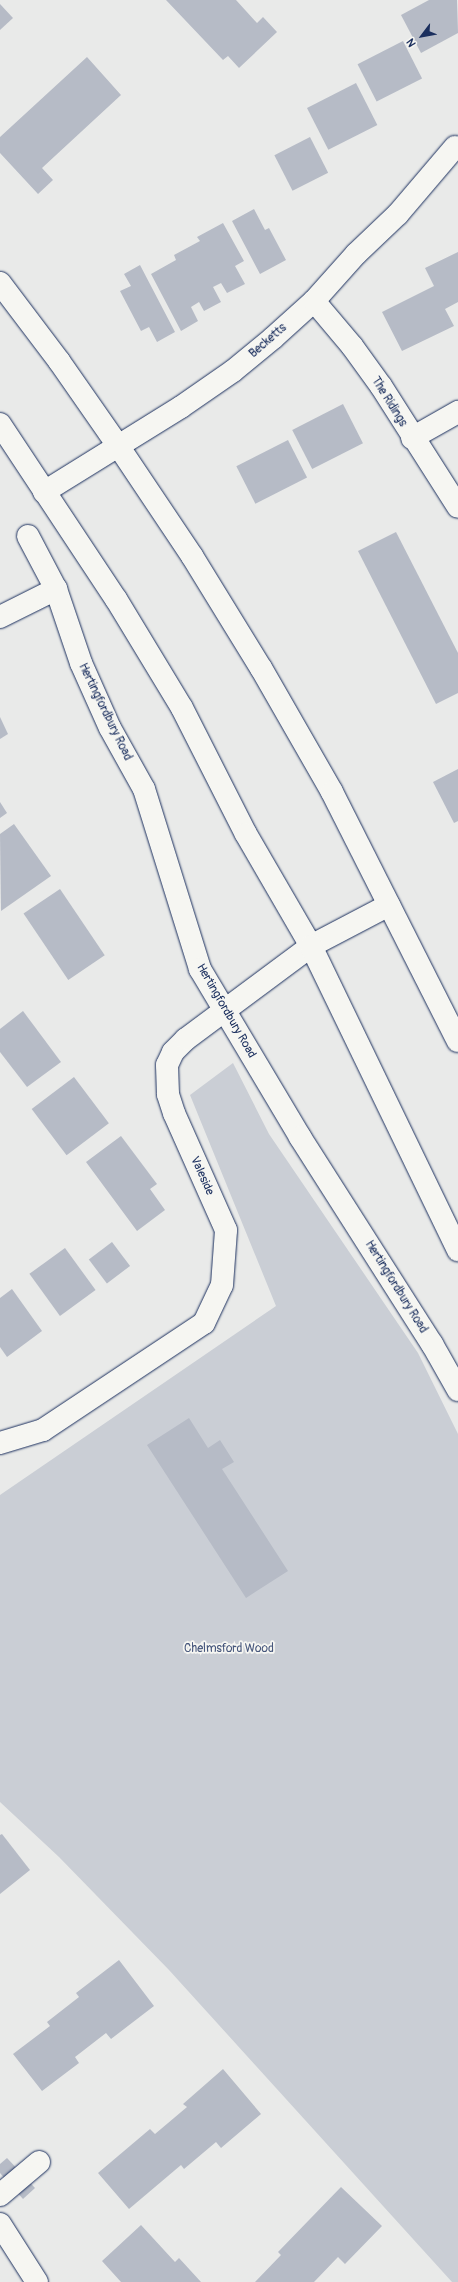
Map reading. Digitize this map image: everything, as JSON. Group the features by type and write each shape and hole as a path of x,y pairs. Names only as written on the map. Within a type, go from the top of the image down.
{"main road":[{"name":"Becketts","path":"44,492 117,444 181,407 233,371 314,301 356,254 398,214 455,147"},
{"path":"0,283 60,361 117,444 192,556 261,668 332,792 458,1041"},
{"name":"The Ridings","path":"314,301 356,352 458,507"},
{"path":"412,438 458,412"},
{"path":"0,424 116,599 182,708 246,834 311,946 458,1250"},
{"name":"Hertingfordbury Road","path":"28,536 56,589 81,663 110,728 144,789 200,969 223,1010 300,1137 432,1344 458,1390"},
{"path":"0,617 56,589"},
{"name":"Valeside","path":"0,1442 43,1430 204,1323 222,1285 226,1230 174,1113 166,1078 167,1065 174,1052 186,1039 311,946 389,905"},
{"path":"0,2195 39,2162"},
{"path":"0,2224 37,2282"}],"green space":[{"name":"Chelmsford Wood","path":"233,1063 269,1134 418,1353 458,1434 458,2282 452,2282 169,1970 59,1857 0,1802 0,1495 276,1306 190,1095"}],"building":[{"path":"166,0 236,0 257,23 263,17 277,32 239,68 228,56 223,60"},
{"path":"429,0 457,0 458,33 421,53 401,15"},
{"path":"0,4 13,18 0,30"},
{"path":"403,41 422,78 377,102 358,64"},
{"path":"87,57 121,95 42,168 53,180 38,194 0,153 0,137"},
{"path":"356,83 377,125 328,150 307,108"},
{"path":"310,137 328,173 293,191 274,155"},
{"path":"254,209 265,230 269,228 286,260 260,274 232,221"},
{"path":"223,223 244,261 235,266 245,284 227,293 221,283 213,287 221,302 204,311 199,302 191,307 198,321 181,331 151,274 176,260 174,255 200,241 197,237"},
{"path":"458,252 458,302 445,309 454,326 402,351 382,312 434,286 425,268"},
{"path":"140,265 175,332 157,342 149,327 141,331 120,291 131,286 124,274"},
{"path":"343,404 363,443 312,469 292,430"},
{"path":"288,440 307,477 255,504 236,466"},
{"path":"396,532 458,653 458,693 436,704 358,551"},
{"path":"0,717 8,734 0,739"},
{"path":"458,769 458,821 454,823 433,782"},
{"path":"0,802 7,813 0,818"},
{"path":"14,824 51,876 1,911 0,834"},
{"path":"60,889 105,955 68,980 24,914"},
{"path":"23,1011 61,1062 27,1087 0,1052 0,1029"},
{"path":"74,1077 109,1123 67,1155 32,1109"},
{"path":"121,1136 157,1184 150,1189 165,1210 137,1231 86,1162"},
{"path":"112,1242 130,1266 107,1283 89,1259"},
{"path":"65,1248 96,1290 60,1316 29,1274"},
{"path":"12,1289 42,1331 7,1357 0,1347 0,1298"},
{"path":"189,1418 208,1448 220,1440 234,1462 222,1469 288,1571 246,1598 147,1445"},
{"path":"2,1834 30,1870 0,1894 0,1835"},
{"path":"119,1960 154,2006 111,2039 106,2033 75,2057 79,2063 42,2091 13,2054 50,2026 47,2022 79,1997 76,1993"},
{"path":"223,2069 261,2114 221,2148 216,2142 184,2169 181,2165 129,2209 98,2173 150,2129 155,2134 187,2107 183,2104"},
{"path":"7,2158 35,2188 23,2199 0,2173 0,2164"},
{"path":"341,2187 382,2226 345,2264 338,2257 314,2282 255,2282 281,2255 278,2252"},
{"path":"141,2225 175,2262 179,2258 201,2282 121,2282 102,2261"}]}
